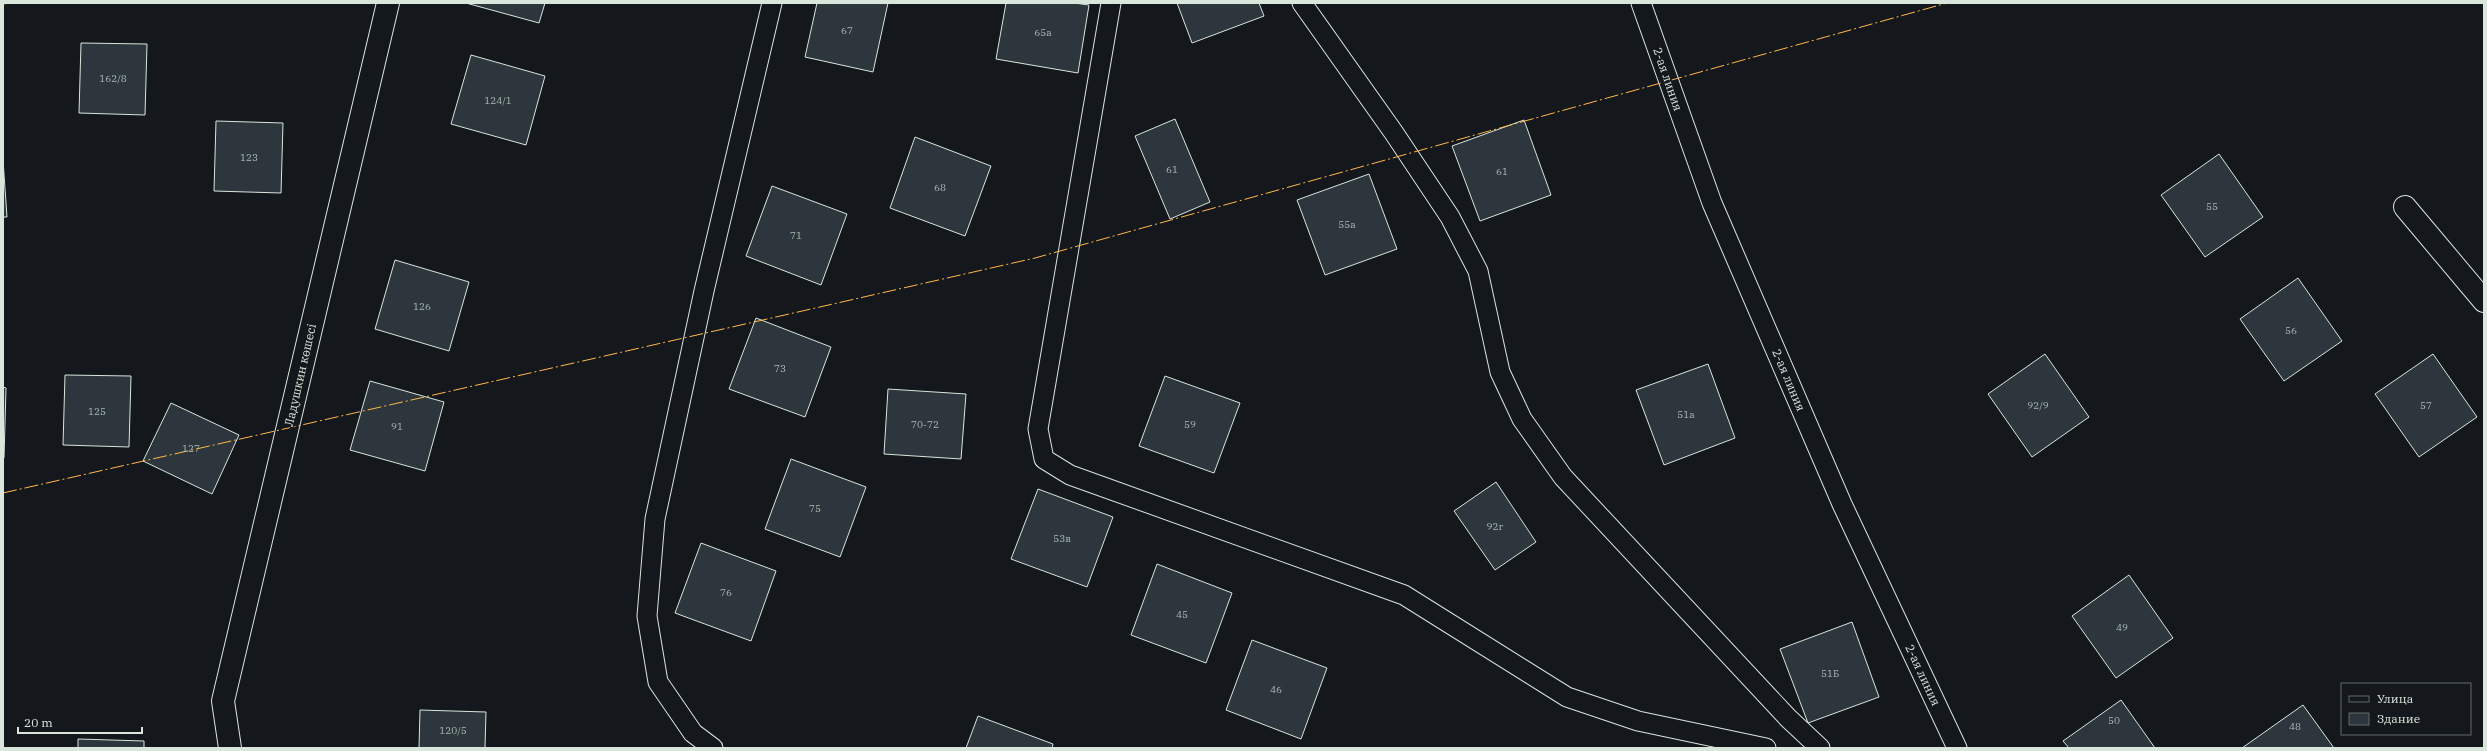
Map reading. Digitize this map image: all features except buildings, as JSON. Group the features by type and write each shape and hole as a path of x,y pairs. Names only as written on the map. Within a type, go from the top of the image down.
{"street":[{"name":"Ладушкин көшесі","path":"230,748 223,700 388,3"},
{"path":"2405,207 2484,301"}],"lane":[{"path":"713,748 693,733 658,682 647,616 654,526 704,292 772,3"},
{"path":"1111,3 1038,429 1044,459 1070,475 1404,596 1566,697 1638,721 1766,748"},
{"path":"1302,3 1394,133 1450,217 1478,271 1500,372 1522,419 1563,477 1788,718 1820,748"},
{"name":"2-ая линия","path":"1641,3 1712,203 1842,504 1957,748"}],"power":[{"path":"3,4 10,3"},
{"path":"3,493 1035,258 1947,3"}]}
